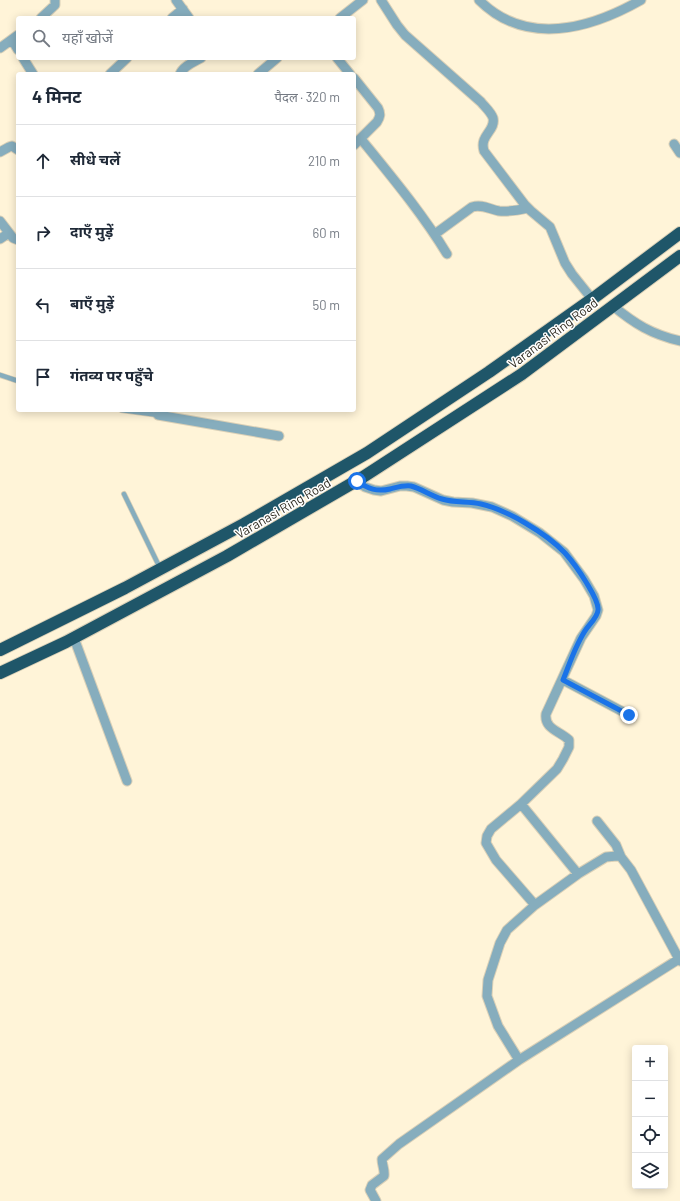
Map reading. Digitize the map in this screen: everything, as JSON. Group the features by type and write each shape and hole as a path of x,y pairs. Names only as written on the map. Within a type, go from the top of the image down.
{"highway":[{"name":"Varanasi Ring Road","path":"0,650 161,569 244,524 367,453 489,372 592,299 680,233"},
{"name":"Varanasi Ring Road","path":"0,673 74,638 227,556 357,481 522,374 680,256"}],"street":[{"path":"43,16 55,5 55,0"},
{"path":"176,0 188,16"},
{"path":"343,16 363,0"},
{"path":"381,0 405,35 487,109 493,119 493,124 491,130 483,141 482,146 484,151 528,208 550,226 565,263 576,280 592,299"},
{"path":"479,0 493,12 508,20 529,27 559,29 578,26 599,20 641,0"},
{"path":"174,16 183,9"},
{"path":"0,48 15,38"},
{"path":"24,60 32,72"},
{"path":"112,72 125,60"},
{"path":"181,72 198,60"},
{"path":"260,72 275,60"},
{"path":"339,60 348,72"},
{"path":"356,80 381,113 377,122 357,142 399,185 435,234 447,254"},
{"path":"674,144 680,153"},
{"path":"0,152 12,146 16,149"},
{"path":"435,234 472,207 483,206 499,211 528,208"},
{"path":"0,221 13,238 16,239"},
{"path":"0,238 9,233"},
{"path":"613,306 634,323 664,337 680,341"},
{"path":"158,415 279,436"},
{"path":"357,481 365,487 381,491 400,486 414,487 443,500 492,507 512,516 540,533 564,552 584,578 594,596 598,610 596,616 581,638 563,680 546,714 548,724 551,728 569,740 569,747 556,769 521,804 491,829 487,836 486,843 496,860 535,905"},
{"path":"74,638 127,781"},
{"path":"563,680 629,715"},
{"path":"521,804 578,874"},
{"path":"376,1201 370,1190 372,1185 384,1176 385,1171 382,1165 382,1159 386,1154 520,1060 680,960 631,870 622,858 616,845 597,821"},
{"path":"520,1060 498,1026 487,996 488,980 500,943 507,930 535,905 578,874 606,857 617,856 622,858"}],"lane":[{"path":"0,375 16,380"},
{"path":"136,412 158,415"},
{"path":"124,494 161,569"}],"route":[{"path":"357,481 365,487 374,490 381,491 400,486 414,487 443,500 480,504 492,507 512,516 554,543 564,552 584,578 594,596 598,610 596,616 581,638 563,680 629,715"}]}
